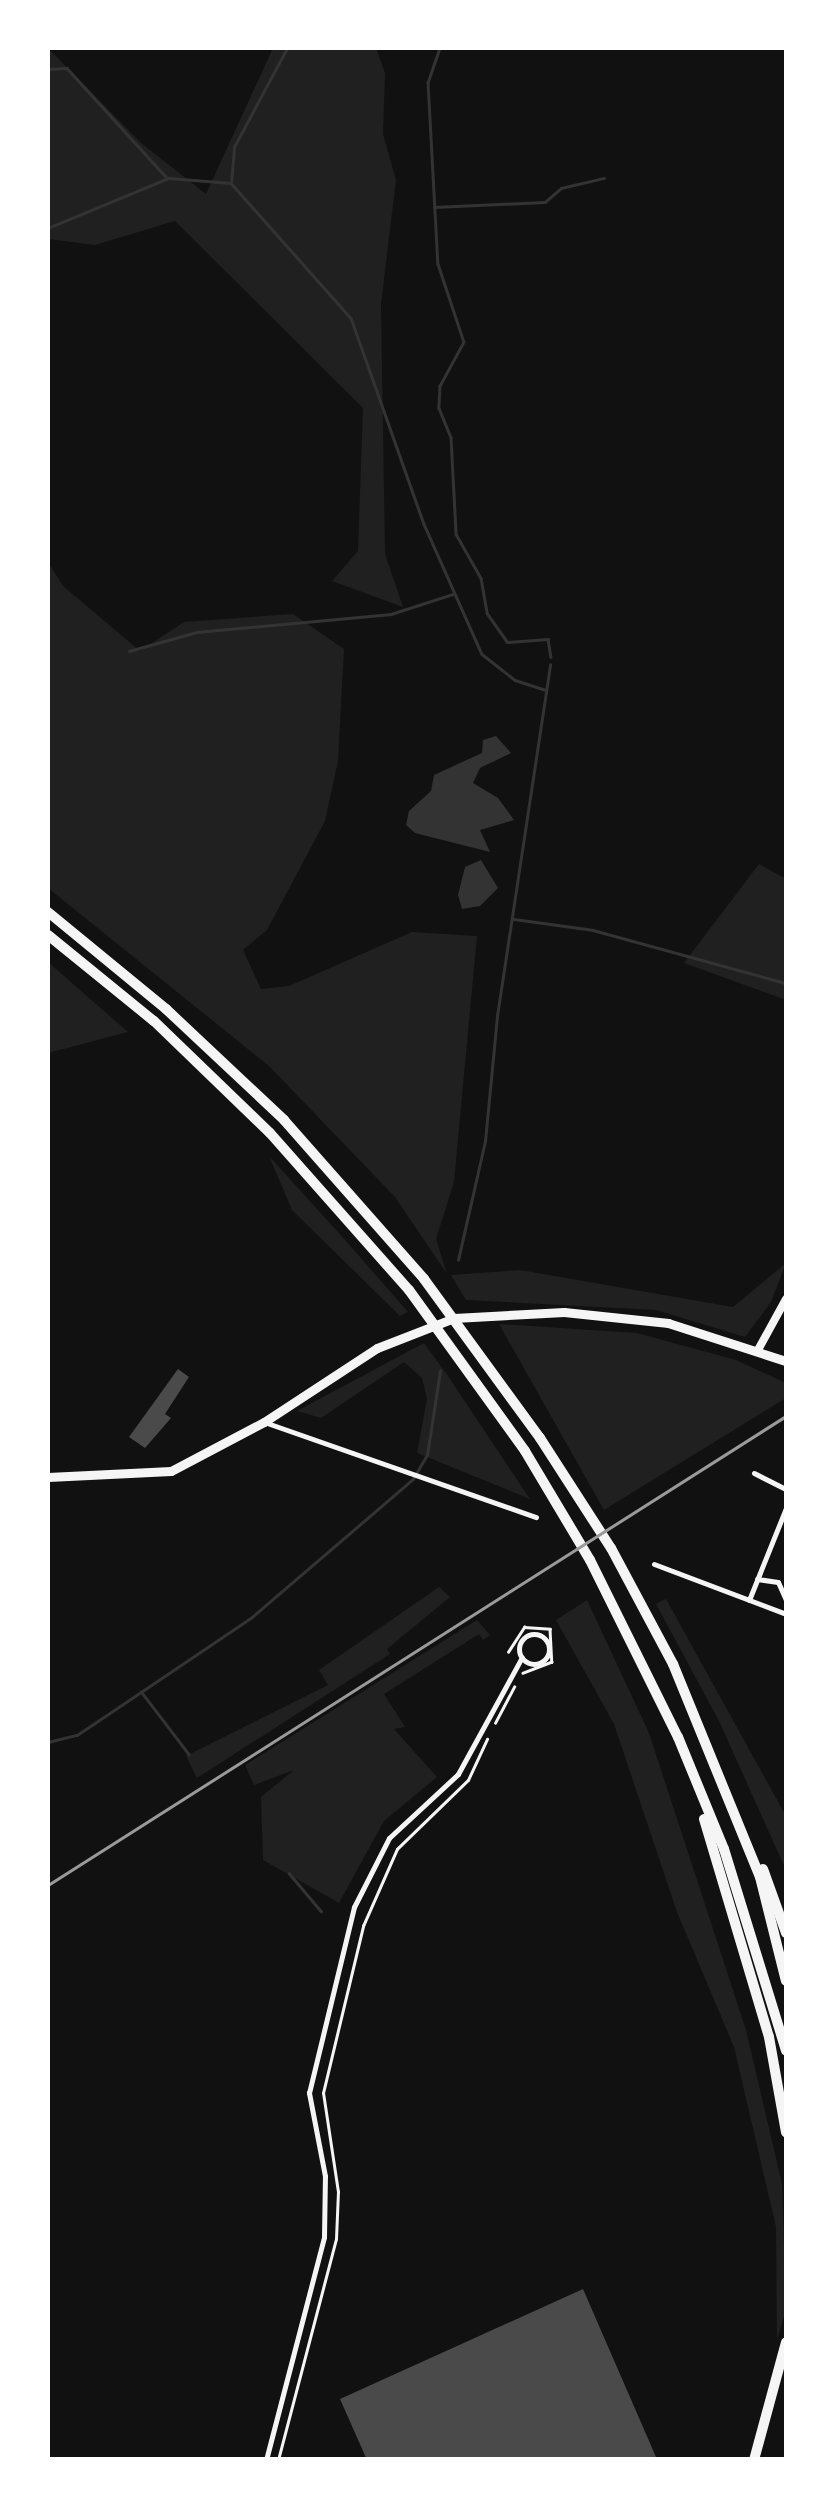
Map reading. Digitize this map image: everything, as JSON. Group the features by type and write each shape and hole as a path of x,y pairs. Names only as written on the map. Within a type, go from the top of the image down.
{"highway":[{"path":"48,912 272,1108 424,1279 611,1548 724,1777 786,1933"},
{"path":"48,935 214,1076 409,1290 525,1451 598,1576 678,1737 740,1898 786,2052"},
{"path":"678,1737 744,1945 786,2132"},
{"path":"724,1777 786,1981"},
{"path":"754,2460 786,2342"}],"main road":[{"path":"758,1350 786,1299"},
{"path":"48,1476 130,1478 171,1471 264,1422 410,1332 454,1318 513,1311 668,1323 786,1361"}],"street":[{"path":"264,1422 536,1517"},
{"path":"754,1473 786,1489"},
{"path":"749,1600 786,1508"},
{"path":"654,1564 786,1614"},
{"path":"758,1580 778,1582 786,1600"},
{"path":"266,2460 324,2237 324,2176 308,2093 354,1907 389,1838 458,1774 522,1657 526,1638 547,1641 542,1662 522,1657"}],"path":[{"path":"278,2460 336,2239 338,2192 323,2093 360,1940 376,1886 397,1848 468,1780 514,1680 543,1671 556,1650 550,1630 534,1624 516,1633 508,1652"}],"shaded area":[{"path":"48,48 141,143 206,194 273,48 376,48 385,73 383,134 396,180 381,304 385,554 403,607 332,581 358,551 363,408 175,221 95,245 48,239"},
{"path":"48,562 63,586 140,651 184,622 293,614 344,649 338,761 325,821 267,930 243,950 261,989 289,986 412,932 477,936 454,1182 436,1239 447,1274 395,1197 269,1066 48,888"},
{"path":"496,736 511,753 480,768 473,783 498,798 514,820 480,830 490,852 415,833 406,825 409,811 431,791 434,775 482,753 483,740"},
{"path":"481,860 498,888 480,906 462,909 458,895 465,867"},
{"path":"759,864 786,879 786,1000 684,963"},
{"path":"48,962 128,1032 48,1053"},
{"path":"269,1156 408,1312 400,1316 292,1210"},
{"path":"786,1263 771,1302 745,1337 656,1310 466,1300 451,1275 520,1270 733,1307"},
{"path":"499,1324 637,1333 736,1360 786,1383 786,1398 604,1510"},
{"path":"424,1343 530,1499 417,1453 427,1399 422,1378 404,1362 321,1418 297,1411"},
{"path":"439,1587 450,1597 387,1649 390,1654 197,1778 186,1756 328,1685 319,1670"},
{"path":"666,1599 786,1816 786,1870 719,1721 656,1604"},
{"path":"587,1600 649,1733 746,2030 782,2184 786,2309 777,2340 776,2227 734,2047 677,1912 614,1724 556,1620"},
{"path":"477,1620 490,1635 483,1640 479,1634 384,1694 405,1727 394,1729 437,1777 384,1821 339,1903 263,1860 261,1797 294,1770 254,1785 245,1765"}],"building":[{"path":"178,1369 189,1377 165,1414 171,1418 145,1448 129,1437"},
{"path":"583,2289 656,2457 367,2460 340,2399"}],"waterway":[{"path":"231,183 234,147 287,48"},
{"path":"440,48 428,82 438,264 464,342 440,386 439,408 451,437 456,534 481,578 487,613 507,642 548,639 551,657"},
{"path":"48,69 67,68 167,178"},
{"path":"48,228 169,178 231,183 351,318 424,524 482,654 515,680 545,690"},
{"path":"434,207 545,202 561,188 604,178"},
{"path":"129,651 197,632 391,614 453,594"},
{"path":"458,1260 485,1141 497,1016 550,665"},
{"path":"514,919 593,930 786,983"},
{"path":"189,1755 141,1692 252,1617 413,1479 427,1455 440,1371"},
{"path":"48,1742 77,1735 141,1692"},
{"path":"289,1873 321,1911"}],"railway":[{"path":"48,1885 786,1416"}]}
